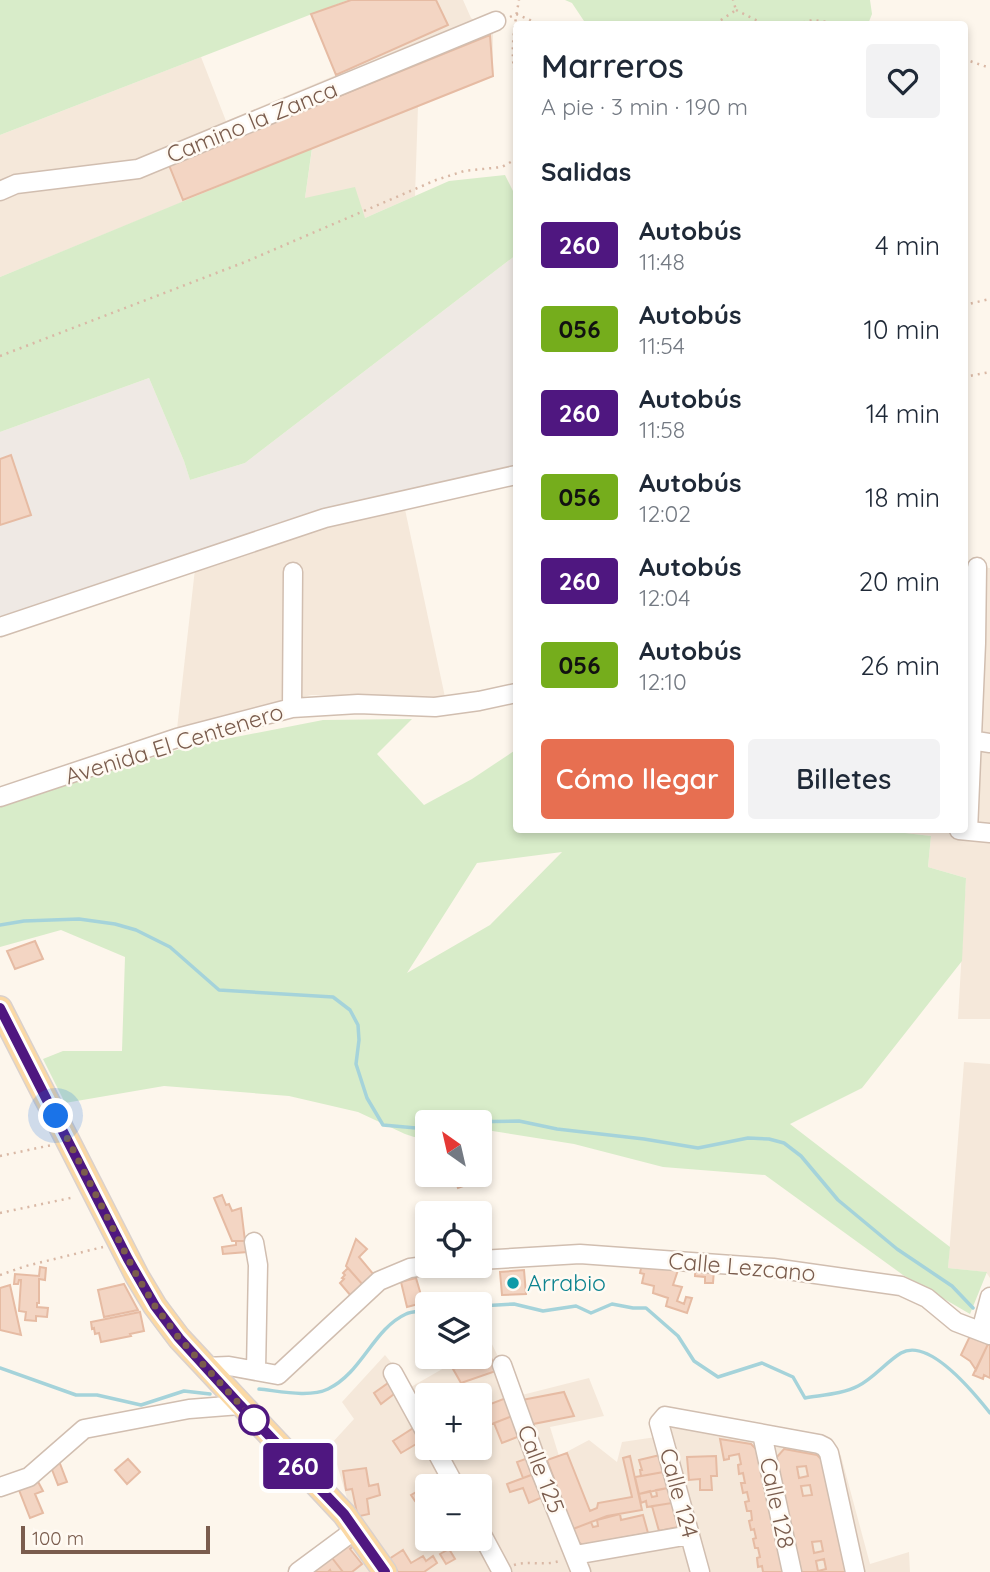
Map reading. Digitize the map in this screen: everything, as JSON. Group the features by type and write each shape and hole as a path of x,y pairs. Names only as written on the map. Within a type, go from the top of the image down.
{"main road":[{"path":"0,1008 155,1306 205,1367 344,1514 385,1572"}],"street":[{"name":"Camino la Zanca","path":"0,191 16,184 138,169 496,21"},
{"path":"0,627 325,518 513,476"},
{"path":"977,567 970,643 968,740 990,743"},
{"path":"292,708 293,572"},
{"name":"Avenida El Centenero","path":"0,797 177,738 292,708 358,704 435,707 513,693"},
{"path":"968,831 990,833"},
{"path":"254,1242 258,1265 256,1371"},
{"name":"Calle Lezcano","path":"492,1259 580,1254 773,1268 888,1284 901,1286 927,1298 956,1322 985,1333"},
{"path":"205,1367 229,1366 278,1375 379,1281 415,1267"},
{"path":"985,1333 990,1297"},
{"name":"Calle 125","path":"502,1365 581,1572"},
{"path":"393,1373 415,1413"},
{"path":"0,1487 29,1477 84,1429 189,1409 240,1405"},
{"name":"Calle 124","path":"700,1572 659,1423 665,1416 762,1434"},
{"path":"762,1434 825,1447 829,1453 855,1572"},
{"name":"Calle 128","path":"762,1434 792,1572"},
{"path":"298,1572 356,1530"},
{"path":"575,1555 690,1535"},
{"path":"492,1548 507,1569"}],"path":[{"path":"515,21 519,0"},
{"path":"733,0 736,10 758,21"},
{"path":"720,21 736,10"},
{"path":"496,21 516,14 532,21"},
{"path":"968,60 990,68"},
{"path":"0,356 245,262 436,180 464,171 502,167 513,161"},
{"path":"968,304 990,299"},
{"path":"968,376 990,372"},
{"path":"0,1156 69,1141"},
{"path":"0,1213 94,1193"},
{"path":"0,1275 120,1242"},
{"path":"507,1569 521,1563 556,1563 575,1555"}],"shaded area":[{"path":"348,0 463,0 471,18 493,32 493,76 418,106 415,196 365,218 305,198 312,149 0,277 0,135 201,57 226,121 336,75 311,14"},
{"path":"513,257 513,476 325,518 0,627 0,432 149,378 190,480 245,463"},
{"path":"403,500 445,697 311,695 177,729 196,560"},
{"path":"990,568 990,1019 958,1019 966,878 928,867 931,836 905,833 968,833 968,569"},
{"path":"964,1062 990,1064 990,1278 986,1272 948,1268"},
{"path":"492,1344 514,1397 589,1378 604,1416 550,1427 559,1456 589,1440 617,1462 622,1442 663,1436 665,1416 832,1440 841,1456 870,1564 909,1552 910,1572 298,1572 356,1529 331,1444 354,1419 342,1402 385,1355 411,1387 415,1385 415,1460 492,1460 492,1383 418,1383 442,1369 492,1369"}],"green space":[{"path":"0,0 348,0 0,135"},
{"path":"565,0 870,0 872,14 869,21 584,21 572,3"},
{"path":"312,148 305,198 355,187 365,218 449,181 505,175 513,191 513,257 245,463 190,480 149,378 0,432 0,277"},
{"path":"412,719 377,754 424,805 472,779 513,752 513,833 905,833 931,836 928,867 966,878 962,961 862,1088 790,1124 950,1247 948,1268 987,1272 970,1314 903,1275 765,1175 663,1167 574,1144 492,1131 492,1110 415,1110 414,1137 358,1112 289,1096 164,1086 65,1103 43,1059 63,1051 122,1051 125,957 61,930 0,947 0,805 190,746 323,720","holes":["562,852 490,925 407,973 477,863"]}],"building":[{"path":"351,0 436,0 448,25 336,75 311,14"},
{"path":"490,35 493,76 183,200 169,165"},
{"path":"11,455 31,515 0,525 0,459"},
{"path":"35,941 43,959 15,969 7,951"},
{"path":"222,1195 232,1211 241,1208 245,1241 232,1241 214,1198"},
{"path":"356,1239 367,1249 359,1257 374,1275 363,1285 346,1266"},
{"path":"236,1241 245,1241 247,1252 223,1254 222,1247 236,1245"},
{"path":"642,1264 679,1267 673,1285 682,1287 677,1301 684,1304 686,1297 692,1298 687,1313 666,1306 668,1298 653,1293 654,1286 642,1283"},
{"path":"40,1267 46,1268 45,1280 39,1279 37,1307 48,1308 47,1317 36,1316 36,1321 25,1320 26,1312 19,1311 21,1280 14,1284 15,1274 39,1276"},
{"path":"348,1268 363,1285 351,1296 340,1283"},
{"path":"695,1268 714,1270 713,1283 705,1283 705,1277 695,1276"},
{"name":"Arrabio","path":"524,1270 526,1294 502,1295 500,1272"},
{"path":"416,1278 420,1292 415,1292 415,1305 407,1307 401,1282"},
{"path":"124,1284 138,1310 104,1317 98,1290"},
{"path":"10,1285 21,1335 0,1330 0,1288"},
{"path":"140,1312 144,1331 130,1334 131,1336 101,1342 99,1333 95,1334 94,1328 92,1329 91,1322"},
{"path":"970,1336 988,1344 976,1370 970,1361 961,1355"},
{"path":"988,1344 990,1378 984,1375 983,1379 973,1375"},
{"path":"492,1360 496,1371 461,1383 453,1369 492,1369"},
{"path":"391,1381 398,1391 381,1404 374,1393"},
{"path":"564,1392 574,1416 533,1424 522,1400"},
{"path":"506,1398 512,1416 492,1424 492,1403"},
{"path":"512,1416 520,1436 502,1443 494,1423"},
{"path":"415,1427 415,1445 401,1453 393,1441"},
{"path":"720,1439 751,1444 759,1452 783,1572 763,1572 762,1566 758,1567 757,1558 760,1557 753,1539 756,1538 754,1529 751,1530 749,1521 752,1520 751,1511 747,1511 745,1502 749,1501 747,1492 743,1493 743,1473 739,1474 739,1454 724,1460"},
{"path":"784,1449 817,1455 824,1462 846,1572 800,1572 776,1458","holes":["806,1466 808,1476 799,1478 797,1467","810,1485 812,1495 803,1496 801,1486","821,1541 823,1551 814,1553 812,1542","824,1559 826,1569 818,1571 816,1561"]},
{"path":"567,1453 590,1511 597,1508 598,1503 632,1497 623,1458 630,1456 642,1510 607,1516 573,1529 547,1460"},
{"path":"660,1455 664,1472 641,1476 639,1460"},
{"path":"716,1456 717,1476 711,1476 712,1490 700,1490 700,1479 689,1480 687,1457"},
{"path":"528,1458 534,1474 523,1478 517,1462"},
{"path":"128,1459 140,1472 127,1484 115,1470"},
{"path":"59,1461 67,1482 58,1485 51,1467"},
{"path":"366,1468 369,1486 378,1484 380,1495 367,1499 369,1514 360,1516 352,1489 346,1490 343,1471"},
{"path":"664,1472 668,1488 639,1494 635,1477"},
{"path":"534,1474 543,1497 529,1503 523,1488 510,1492 507,1484"},
{"path":"35,1476 43,1491 35,1494 43,1513 30,1518 19,1490"},
{"path":"668,1488 672,1503 647,1507 646,1501 641,1503 639,1494 650,1491 652,1497 657,1496 656,1490"},
{"path":"672,1503 678,1527 659,1531 652,1506"},
{"path":"620,1514 621,1520 643,1515 648,1533 583,1545 578,1542 573,1529 591,1522 593,1527 598,1526 597,1520"},
{"path":"350,1538 356,1544 350,1549 362,1564 352,1572 343,1572 329,1554"},
{"path":"403,1550 411,1563 423,1556 426,1561 433,1556 437,1563 424,1572 398,1572 389,1559"},
{"path":"450,1551 455,1559 446,1564 440,1554"},
{"path":"329,1554 343,1572 306,1572"}],"waterway":[{"path":"0,925 24,921 79,919 115,924 136,930 170,947 219,990 333,997 350,1010 358,1025 356,1064 367,1098 383,1125 415,1128"},
{"path":"492,1121 519,1121 557,1129 698,1148 748,1138 784,1143 801,1156 838,1200 897,1249 952,1286 973,1308"},
{"path":"492,1305 514,1304 543,1311 576,1306 591,1313 612,1304 646,1308 678,1336 694,1361 718,1377 762,1363 793,1377 805,1398 852,1389 864,1383 901,1353 912,1350 938,1360 963,1381 990,1413"},
{"path":"259,1389 303,1393 328,1389 350,1373 395,1321 408,1313 415,1312"},
{"path":"0,1368 76,1395 97,1395 141,1405 184,1391 210,1394"}],"bus line":[{"name":"260","path":"0,1008 128,1259 155,1306 179,1338 344,1514 385,1572"}],"place":[{"name":"Arrabio","path":"513,1283"}],"route":[{"path":"56,1116 137,1276 155,1306 179,1338 254,1420"}]}
